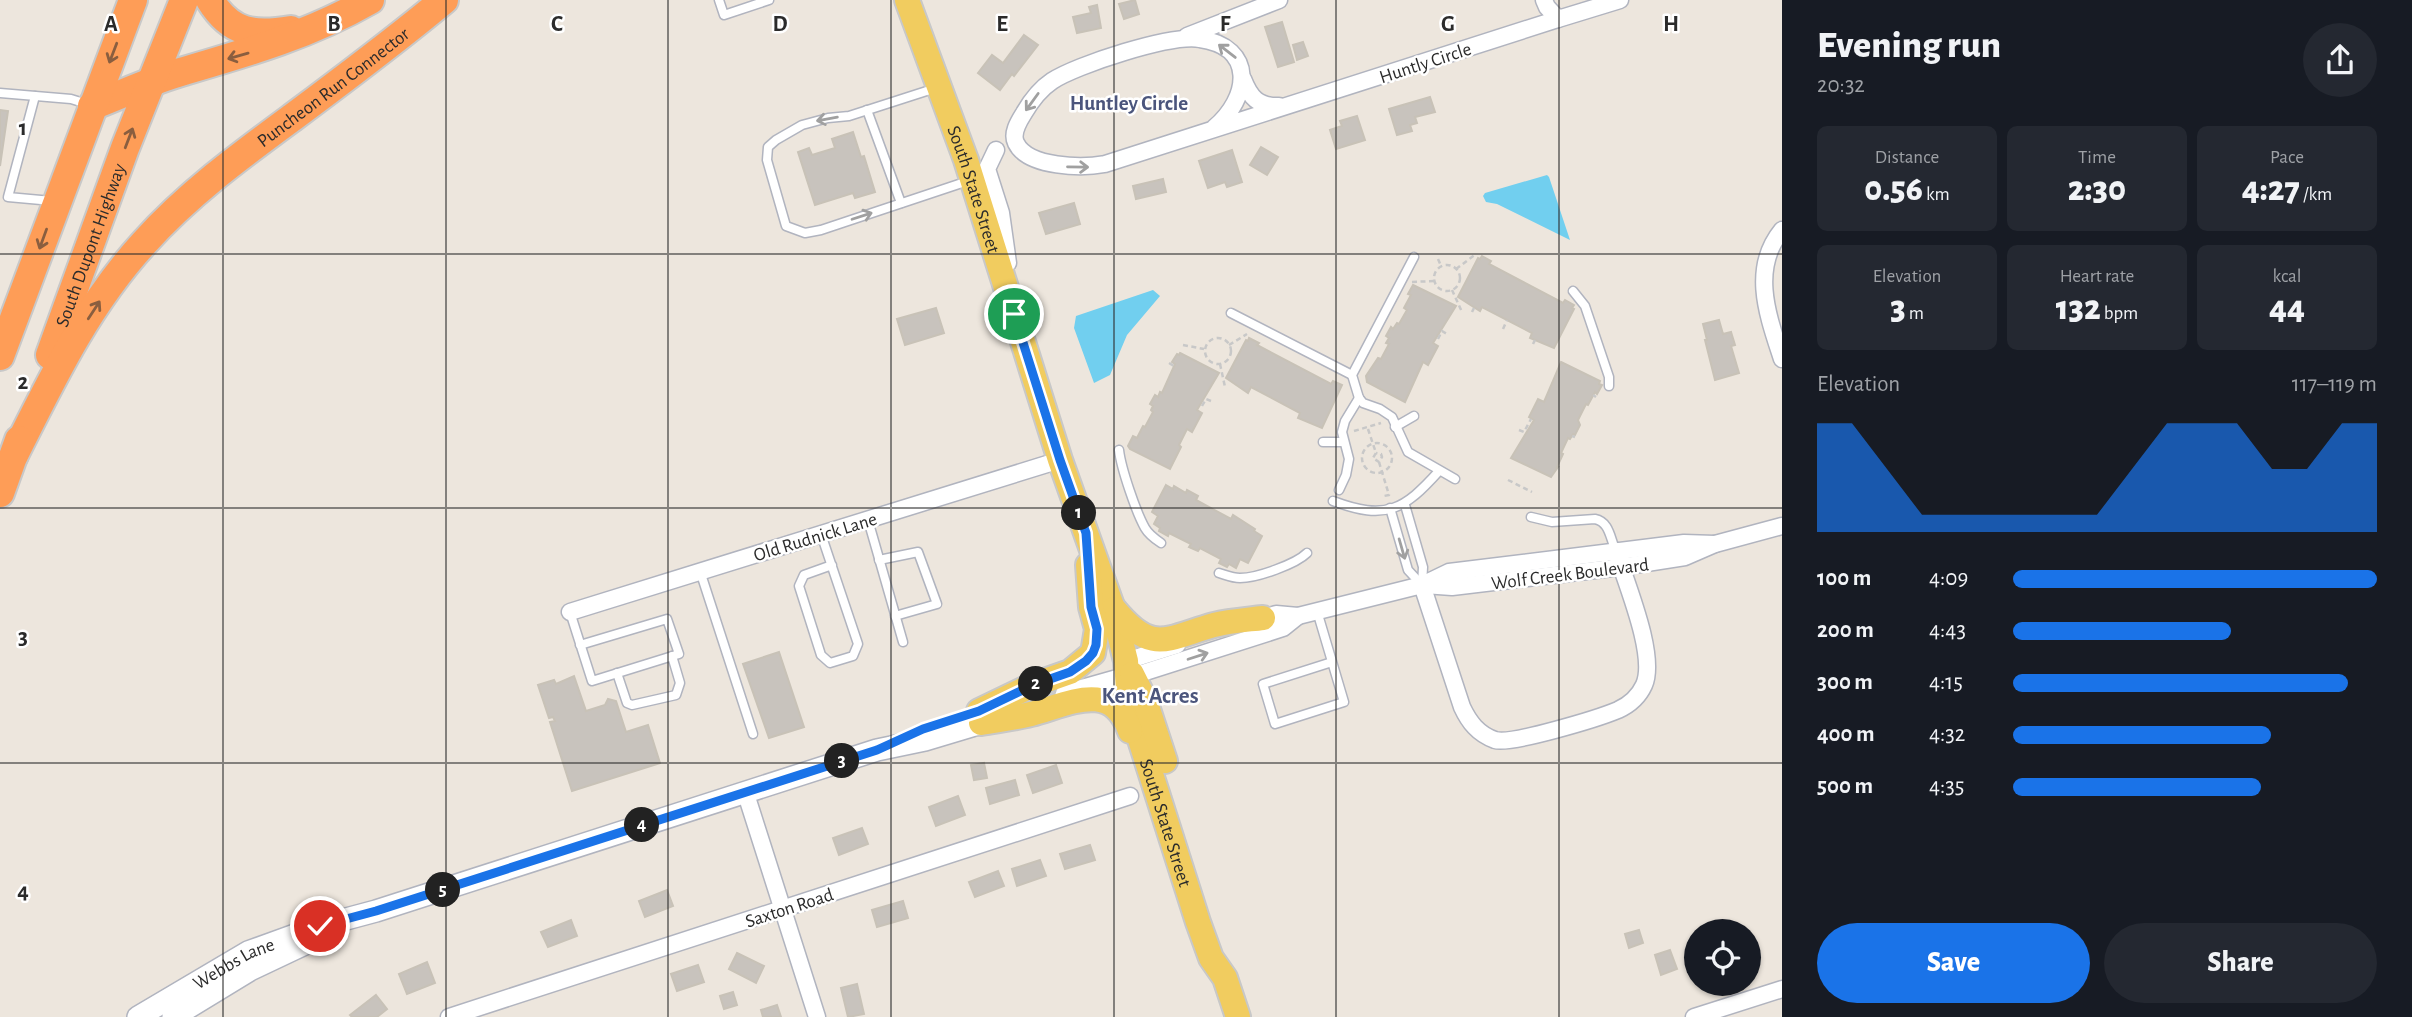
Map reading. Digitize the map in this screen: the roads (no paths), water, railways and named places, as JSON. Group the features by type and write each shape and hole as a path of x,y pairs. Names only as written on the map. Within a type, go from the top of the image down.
{"highway":[{"path":"0,356 133,0"},
{"name":"South Dupont Highway","path":"0,493 149,83 184,0"},
{"path":"209,0 221,18 240,29 263,33 325,24"},
{"path":"92,106 149,83 259,50 325,24 370,0"},
{"name":"Puncheon Run Connector","path":"14,455 75,338 115,279 172,213 219,172 360,67 444,0"}],"main road":[{"name":"South State Street","path":"907,0 969,170 1060,460 1112,606 1128,671 1129,705 1177,856 1211,958 1225,978"},
{"path":"980,717 1033,685 1070,672 1093,653 1097,629 1091,607 1086,533"},
{"path":"1112,606 1136,633 1164,641 1217,624 1263,618"},
{"name":"South State Street","path":"1128,671 1145,700 1224,950 1225,978 1238,1017"},
{"path":"980,717 1029,715 1083,699 1111,702 1125,717 1156,811 1177,856"}],"street":[{"name":"Huntly Circle","path":"1182,38 1279,0"},
{"path":"1544,0 1558,19"},
{"name":"Huntly Circle","path":"1292,105 1270,106 1260,103 1249,93 1243,79 1242,67 1225,47 1200,39 1182,38 1163,41 1066,72 1053,80 1029,103 1016,126 1016,144 1026,153 1074,168 1105,164 1214,128 1292,105 1620,0"},
{"path":"1214,128 1234,104 1243,79"},
{"path":"969,170 996,150 1016,144"},
{"path":"996,150 987,169 1001,213 1014,314"},
{"path":"1782,230 1772,242 1765,269 1768,317 1782,359"},
{"name":"Old Rudnick Lane","path":"570,612 1060,460"},
{"name":"Wolf Creek Boulevard","path":"1128,671 1276,614 1297,616 1422,585 1452,587 1618,559 1685,557 1715,544 1782,526"},
{"path":"1422,585 1470,724 1496,741 1519,739 1619,709 1636,698 1644,684 1648,667 1646,649 1618,559"},
{"name":"Wolf Creek Boulevard","path":"1128,671 1283,628 1297,616"},
{"name":"Webbs Lane","path":"138,1017 248,952 320,926 376,911 877,750 925,740 980,717 1128,671"},
{"path":"745,792 817,1017"},
{"name":"Saxton Road","path":"449,1017 1129,796"},
{"name":"Webbs Lane","path":"173,1017 250,970 376,911"},
{"path":"1694,1017 1782,989"}],"lane":[{"path":"719,0 723,15 769,0"},
{"path":"939,87 849,116 802,125 768,147 767,160 786,226 805,233 821,230 901,203 969,170"},
{"path":"0,93 71,99 92,106"},
{"path":"35,96 4,199 57,202"},
{"path":"867,110 901,203"},
{"path":"1413,257 1352,375 1359,398 1363,403 1380,409 1392,418 1408,452 1455,479"},
{"path":"1573,290 1585,306 1609,377 1609,386"},
{"path":"1231,313 1352,375"},
{"path":"1339,491 1349,459 1342,432 1345,421 1359,398"},
{"path":"1395,427 1413,416"},
{"path":"1323,442 1344,442"},
{"path":"1119,450 1144,527 1161,543"},
{"path":"1333,501 1357,510 1405,505 1419,494 1439,471"},
{"path":"1405,505 1423,567 1422,585"},
{"path":"1390,508 1408,570 1422,585"},
{"path":"1531,517 1552,522 1601,520 1608,528 1618,559"},
{"path":"868,520 903,642"},
{"path":"821,534 832,565 858,644 853,656 830,663 821,656 799,586 804,575 832,565"},
{"path":"879,560 918,552 937,604 895,616"},
{"path":"1219,573 1243,578 1255,576 1300,559 1307,552"},
{"path":"700,571 753,734"},
{"path":"1317,611 1344,702 1275,724 1263,684 1332,662"},
{"path":"570,612 580,645 592,681 679,654 667,619 580,645"},
{"path":"617,673 627,703 632,705 676,695 680,683 672,656"}],"water":[{"path":"1547,175 1570,240 1497,204 1486,202 1483,196 1485,193"},
{"path":"1153,290 1160,296 1127,335 1110,375 1094,383 1074,328 1076,316"}],"district":[{"name":"Huntley Circle","path":"1129,103"},
{"name":"Kent Acres","path":"1150,695"}]}
